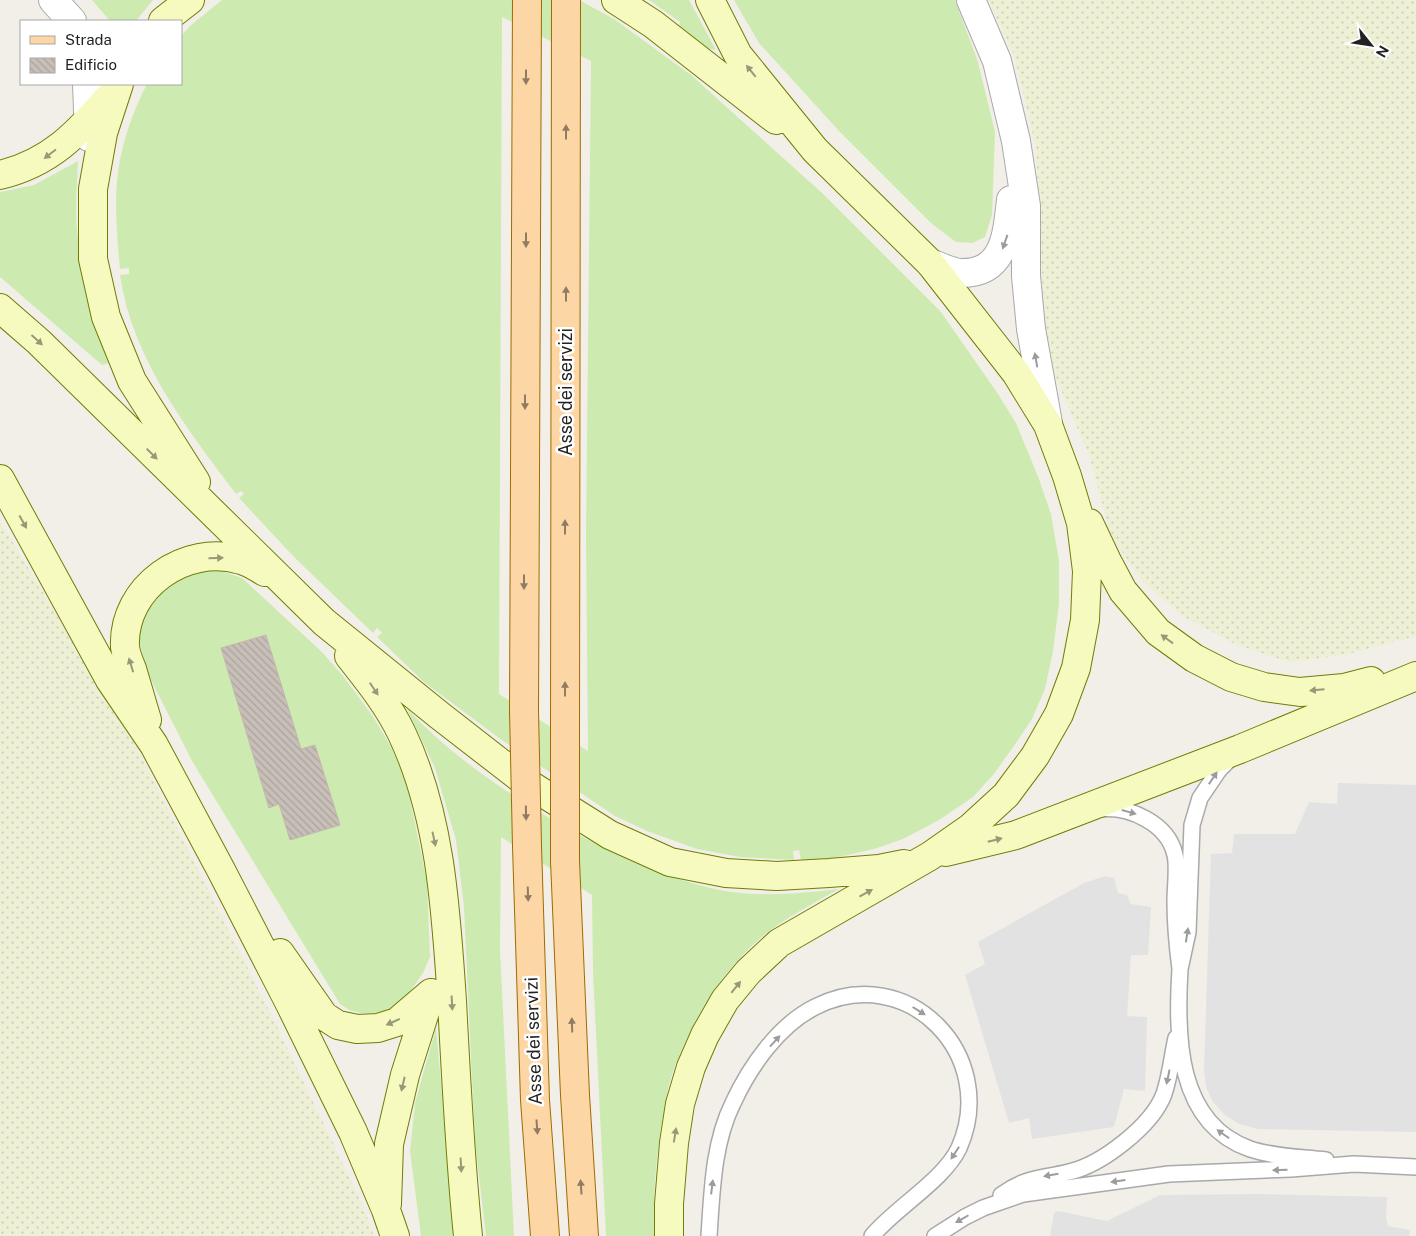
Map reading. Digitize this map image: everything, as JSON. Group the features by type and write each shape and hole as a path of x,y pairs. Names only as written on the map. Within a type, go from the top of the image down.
{"main road":[{"path":"160,20 177,0"},
{"path":"165,20 190,0"},
{"name":"Asse dei servizi","path":"527,0 524,712 535,1100 545,1236"},
{"name":"Asse dei servizi","path":"566,0 565,861 575,1095 584,1236"},
{"path":"616,0 653,24 815,150"},
{"path":"669,1236 672,1160 680,1104 691,1067 705,1035 725,1000 748,972 778,943 925,859 970,828 1006,795 1036,756 1059,714 1072,677 1085,620 1087,571 1081,523 1067,476 1048,425 1016,373 930,263 815,150 738,55 710,0"},
{"path":"0,175 22,170 47,157 87,122 118,85"},
{"path":"119,85 103,133 93,189 93,259 106,317 132,381 223,524"},
{"path":"0,308 39,342 324,622 524,781 610,835 670,862 726,873 777,876 879,869 925,859 1016,835 1081,811 1240,749 1416,676"},
{"path":"1067,476 1107,561 1123,590 1158,632 1194,658 1230,677 1264,687 1300,692 1344,688 1416,670"},
{"path":"0,480 110,680 154,746 220,870 298,1020 353,1132 395,1236"},
{"path":"154,746 125,648 127,622 137,599 153,580 176,564 198,559 221,557 241,560 278,578"},
{"path":"324,622 387,708 402,733 414,762 431,823 441,868 448,937 462,1182 468,1236"},
{"path":"220,870 324,1016 338,1025 357,1030 378,1028 397,1022 431,993"},
{"path":"386,1210 389,1144 405,1075 448,937"}],"street":[{"path":"53,0 71,20"},
{"path":"971,0 997,61 1016,141 1026,206 1026,276 1030,329 1048,425"},
{"path":"87,85 87,122 93,189"},
{"path":"930,263 958,273 975,271 991,264 1001,252 1007,234 1016,141"}],"lane":[{"path":"1180,969 1188,932 1192,825 1200,798 1219,770 1240,749"},
{"path":"983,1208 1024,1181 1071,1172 1116,1148 1148,1120 1164,1093 1178,1029 1180,969 1175,930 1175,855 1168,838 1154,824 1134,813 1112,808 1081,811"},
{"path":"709,1236 711,1194 722,1134 732,1104 760,1057 795,1020 816,1006 841,997 870,995 895,999 919,1010 940,1027 956,1048 966,1072 970,1098 967,1124 953,1157 942,1172 882,1224 872,1236"},
{"path":"1178,1029 1186,1076 1192,1097 1202,1114 1215,1128 1232,1141 1250,1149 1266,1153 1354,1164 1416,1167"},
{"path":"935,1236 983,1208 1023,1194 1169,1174 1291,1169 1354,1164"}],"green space":[{"path":"92,0 153,0 137,20 109,20"},
{"path":"222,0 579,0 614,19 691,75 821,192 941,312 1016,423 1051,514 1059,561 1059,604 1053,651 1045,689 1032,719 1014,746 993,775 973,797 939,820 903,839 874,849 834,858 801,860 799,850 793,851 794,860 740,857 697,849 647,831 615,816 499,738 424,682 377,637 382,633 377,628 373,633 294,557 239,498 244,494 241,491 236,494 198,444 180,418 149,363 136,335 126,306 120,275 129,274 129,268 120,269 116,220 116,196 120,161 125,138 147,85 182,85 182,35 191,25","holes":["502,17 591,61 586,536 588,751 499,694"]},
{"path":"649,0 689,0 716,50 706,48 679,26 680,22"},
{"path":"734,0 955,0 978,62 995,132 992,215 985,237 972,243 956,242 932,224 839,131 759,43"},
{"path":"988,0 1416,0 1416,636 1344,655 1289,662 1237,645 1184,617 1143,582 1111,536 1090,458 1056,378 1044,323 1036,148 1014,55"},
{"path":"78,161 76,213 81,264 97,331 109,363 102,365 0,277 0,192 34,185"},
{"path":"0,521 138,750 274,1020 364,1208 374,1236 0,1236"},
{"path":"216,569 242,578 322,652 343,676 372,715 393,750 408,789 427,882 430,957 423,973 412,989 400,1003 389,1010 360,1013 349,1010 340,1004 192,761 146,670 138,635 151,601 187,572","holes":["266,635 301,749 315,745 340,825 290,840 279,804 269,807 221,649"]},
{"path":"407,709 441,742 517,798 595,843 651,869 690,883 742,893 791,894 839,889 801,910 764,935 719,983 696,1021 677,1061 667,1092 657,1158 654,1236 606,1236 593,973 592,895 501,837 500,950 514,1236 486,1236 475,1142 464,907 456,840 435,768"},
{"path":"436,1028 455,1236 421,1236 410,1151 415,1103"}],"shaded area":[{"path":"1338,783 1416,785 1416,1132 1258,1129 1239,1124 1225,1115 1213,1102 1206,1087 1204,1071 1211,854 1232,853 1234,834 1295,834 1309,802 1337,804"},
{"path":"1105,876 1114,878 1118,893 1127,895 1131,904 1151,907 1148,955 1131,955 1127,1016 1147,1017 1145,1091 1124,1089 1114,1127 1032,1139 1029,1118 1009,1123 965,975 985,964 978,942 1084,883"},
{"path":"1259,1194 1387,1197 1386,1217 1388,1226 1410,1230 1409,1236 1050,1236 1054,1213 1058,1211 1107,1221 1160,1195"}],"building":[{"path":"266,635 301,749 315,745 340,825 290,840 279,804 269,808 221,648"}]}
